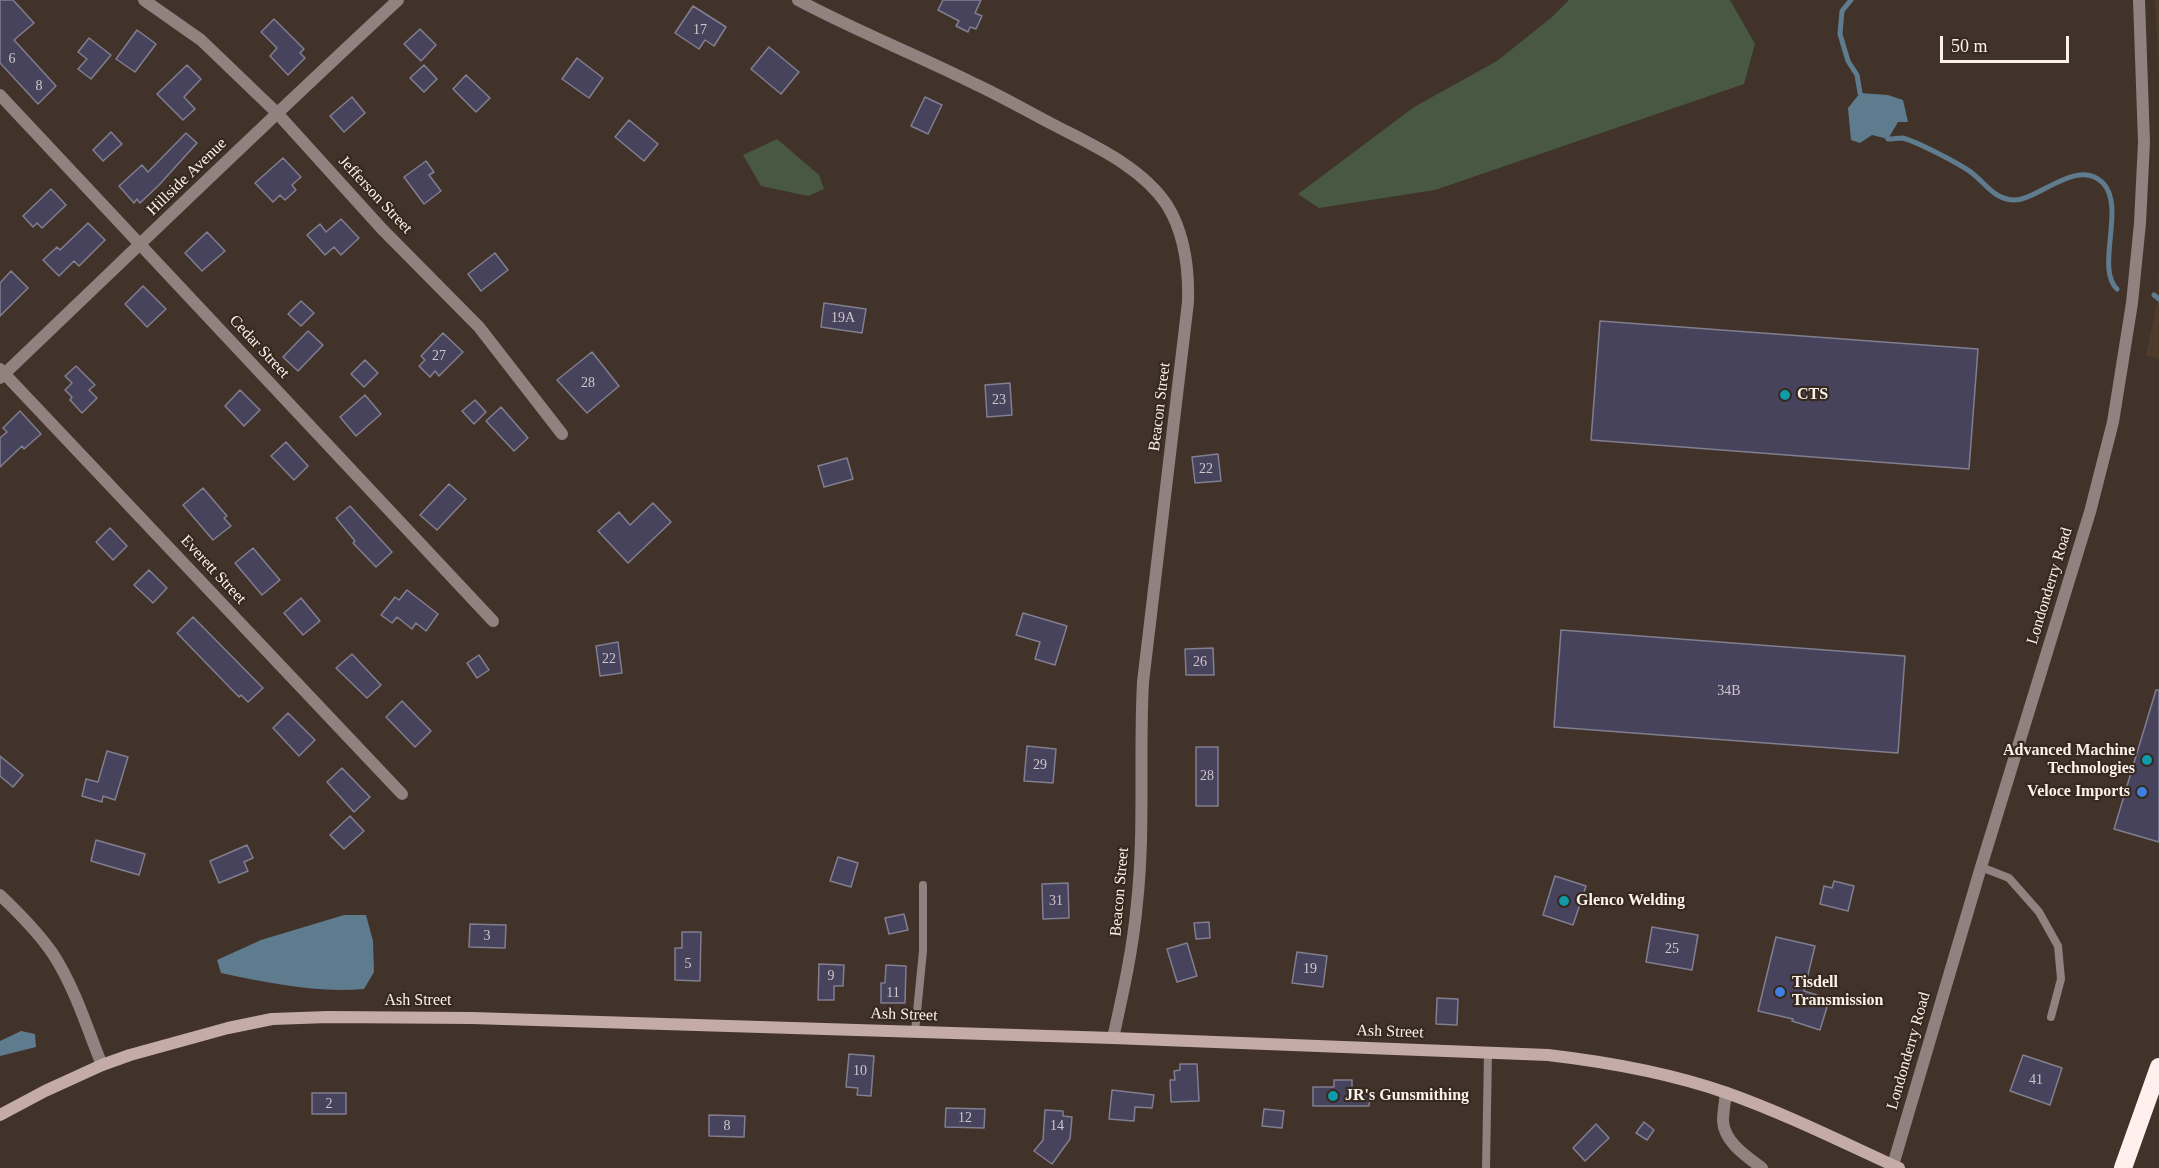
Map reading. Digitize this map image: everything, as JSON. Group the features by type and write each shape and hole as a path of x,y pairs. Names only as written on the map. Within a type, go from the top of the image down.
{"highway":[{"path":"2123,1168 2159,1067"}],"street":[{"name":"Jefferson Street","path":"144,0 201,40 277,113 382,229 479,327 562,434"},
{"name":"Hillside Avenue","path":"1,374 141,245 398,0"},
{"name":"Beacon Street","path":"798,0 976,84 1123,164 1154,189 1166,205 1182,242 1187,261 1188,302 1143,682 1138,901 1131,960 1113,1038"},
{"name":"Londonderry Road","path":"1896,1167 1981,867 2090,512 2120,382 2132,303 2140,223 2144,142 2139,0"},
{"name":"Cedar Street","path":"0,95 494,621"},
{"name":"Everett Street","path":"1,374 402,794"},
{"path":"0,895 20,914 52,953 70,986 102,1065"},
{"name":"Ash Street","path":"0,1115 45,1090 102,1065 217,1031 272,1019 472,1018 1113,1038 1548,1055 1667,1075 1726,1093 1814,1128 1896,1167"},
{"path":"1726,1093 1723,1123 1730,1139 1740,1152 1762,1168"}],"lane":[{"path":"1981,867 2009,878 2039,912 2058,946 2061,979 2051,1017"},
{"path":"915,1032 923,951 923,885"},
{"path":"1486,1168 1488,1052"}],"shaded area":[{"path":"2155,0 2159,0 2159,76"},
{"path":"2159,270 2159,359 2146,355 2158,298"}],"green space":[{"path":"1569,0 1730,0 1755,44 1744,84 1435,190 1319,208 1298,194 1414,107 1497,61 1552,17"},
{"path":"777,139 819,175 824,189 808,196 761,186 743,155"}],"water":[{"path":"1860,93 1888,95 1903,100 1908,122 1898,122 1888,139 1872,135 1860,143 1851,140 1848,108"},
{"path":"344,915 366,915 373,941 374,972 364,989 328,990 274,984 221,973 217,960 261,940"},
{"path":"21,1031 35,1034 36,1047 0,1056 0,1041"}],"building":[{"path":"0,0 13,0 34,23 14,40 56,86 38,104 0,63"},
{"path":"943,0 981,0 975,13 982,16 976,29 970,27 968,32 956,26 959,21 938,10"},
{"path":"693,6 726,27 714,46 705,40 699,49 675,33"},
{"path":"274,19 304,49 300,53 305,58 288,75 270,56 277,48 261,32"},
{"path":"420,29 436,45 421,61 404,44"},
{"path":"137,30 156,44 135,72 116,59"},
{"path":"89,38 111,55 91,79 78,69 87,59 78,52"},
{"path":"769,47 799,72 781,94 751,69"},
{"path":"577,58 603,78 589,98 562,79"},
{"path":"187,65 201,79 184,97 195,109 183,120 157,94"},
{"path":"424,65 437,79 424,92 410,78"},
{"path":"466,75 490,98 476,112 453,89"},
{"path":"352,97 365,113 344,132 330,116"},
{"path":"925,97 942,105 928,134 911,126"},
{"path":"629,120 658,144 644,161 615,137"},
{"path":"111,132 122,144 103,161 93,150"},
{"path":"186,133 197,143 159,185 140,203 137,199 134,203 119,186 142,165 148,172"},
{"path":"283,158 301,177 292,185 296,190 285,200 280,195 273,202 255,183"},
{"path":"426,161 434,172 429,175 441,191 424,204 404,177"},
{"path":"51,189 66,205 42,228 37,223 33,227 23,216"},
{"path":"341,219 359,238 341,255 334,247 325,255 307,235 320,224 326,232"},
{"path":"88,223 105,240 79,266 74,261 59,276 43,260 57,247 60,250"},
{"path":"207,232 225,251 202,271 185,253"},
{"path":"495,253 508,270 481,291 468,274"},
{"path":"11,271 28,288 0,316 0,283"},
{"path":"143,286 166,309 147,327 125,304"},
{"path":"301,301 314,313 301,326 288,314"},
{"path":"824,303 866,309 862,333 821,327"},
{"name":"CTS","path":"1600,321 1978,349 1969,469 1591,440"},
{"path":"308,331 323,345 298,371 283,357"},
{"path":"443,333 463,352 439,376 435,371 430,377 419,366 425,360 421,356"},
{"path":"592,352 619,386 587,413 557,380"},
{"path":"365,360 378,373 364,387 351,374"},
{"path":"76,366 95,385 89,390 97,398 82,413 70,400 72,397 65,390 72,383 65,376"},
{"path":"1010,383 1012,415 987,417 985,385"},
{"path":"240,390 260,410 244,426 225,406"},
{"path":"365,395 381,414 356,436 340,417"},
{"path":"475,400 486,412 474,424 462,411"},
{"path":"501,407 528,438 514,451 486,421"},
{"path":"20,411 41,434 24,449 22,446 0,467 0,438 7,432 3,428"},
{"path":"286,442 308,466 294,480 271,456"},
{"path":"1218,454 1221,481 1195,483 1192,457"},
{"path":"847,458 853,479 824,487 818,466"},
{"path":"449,484 466,499 437,530 420,515"},
{"path":"203,488 227,516 224,518 231,526 213,540 183,505"},
{"path":"653,503 671,522 628,563 598,531 619,512 630,525"},
{"path":"350,506 392,552 376,567 353,543 355,541 336,518"},
{"path":"110,528 127,546 113,560 96,542"},
{"path":"253,548 280,580 262,595 235,563"},
{"path":"149,570 167,588 153,603 134,585"},
{"path":"407,590 438,614 426,631 416,623 412,629 397,617 392,623 381,615 395,597 399,600"},
{"path":"301,598 320,621 303,635 284,613"},
{"path":"1023,613 1067,626 1055,665 1035,659 1040,642 1016,635"},
{"path":"193,617 263,688 248,702 241,695 239,697 177,633"},
{"path":"1561,630 1905,656 1898,753 1554,727"},
{"path":"618,642 622,673 600,676 596,646"},
{"path":"1213,648 1214,675 1186,675 1185,649"},
{"path":"352,654 381,685 367,698 336,668"},
{"path":"479,655 489,670 477,678 467,663"},
{"path":"2156,690 2159,690 2159,842 2114,829"},
{"path":"402,701 431,731 415,747 386,717"},
{"path":"288,713 315,740 299,756 273,728"},
{"path":"1027,746 1056,749 1053,783 1024,781"},
{"path":"1196,747 1218,747 1218,806 1196,806"},
{"path":"107,751 128,757 115,800 103,796 102,802 82,796 86,779 98,782"},
{"path":"0,756 23,775 13,787 0,776"},
{"path":"342,768 370,797 354,812 327,782"},
{"path":"350,816 364,831 344,849 330,835"},
{"path":"96,840 145,854 139,875 91,861"},
{"path":"247,845 253,858 244,862 248,871 219,883 210,861"},
{"path":"838,857 858,863 851,887 830,881"},
{"name":"Glenco Welding","path":"1555,876 1586,886 1573,925 1543,915"},
{"path":"1834,881 1854,886 1848,911 1820,904 1824,886 1832,888"},
{"path":"1068,883 1069,918 1043,919 1042,884"},
{"path":"904,914 908,930 889,934 885,918"},
{"path":"1209,922 1210,938 1196,939 1194,923"},
{"path":"470,924 506,925 505,948 469,947"},
{"path":"1652,927 1698,935 1692,970 1646,962"},
{"path":"682,932 701,932 700,981 675,980 675,948 682,948"},
{"name":"Tisdell Transmission","path":"1776,937 1815,946 1804,991 1820,996 1818,1004 1827,1007 1820,1030 1792,1021 1793,1019 1758,1011"},
{"path":"1187,943 1197,976 1177,982 1167,949"},
{"path":"1297,952 1327,956 1323,987 1292,983"},
{"path":"819,964 844,965 843,986 834,986 834,1000 818,1000"},
{"path":"886,965 906,966 905,1003 881,1003 881,983 885,983"},
{"path":"1437,998 1458,999 1457,1025 1436,1024"},
{"path":"849,1054 874,1056 871,1096 857,1095 858,1088 846,1087"},
{"path":"2023,1055 2062,1068 2050,1105 2010,1091"},
{"path":"1180,1064 1197,1064 1199,1101 1171,1102 1170,1080 1175,1080 1174,1071 1180,1070"},
{"name":"JR's Gunsmithing","path":"1334,1080 1352,1080 1352,1090 1371,1092 1369,1106 1313,1106 1313,1087 1334,1087"},
{"path":"1112,1090 1154,1095 1152,1108 1135,1107 1134,1121 1109,1119"},
{"path":"312,1093 346,1093 346,1114 312,1114"},
{"path":"946,1108 985,1109 984,1128 945,1127"},
{"path":"1264,1109 1284,1111 1282,1128 1262,1126"},
{"path":"1045,1110 1063,1111 1063,1116 1072,1117 1070,1139 1052,1164 1034,1151 1043,1140"},
{"path":"709,1115 745,1116 744,1137 709,1136"},
{"path":"1644,1122 1654,1130 1647,1140 1636,1133"},
{"path":"1596,1124 1609,1138 1585,1161 1573,1148"}],"waterway":[{"path":"1851,0 1842,11 1840,34 1848,61 1857,75 1863,98"},
{"path":"1885,134 1888,139 1902,138 1949,159 1972,173 1995,194 2006,199 2023,198 2070,177 2093,176 2103,183 2112,207 2109,267 2111,279 2117,289"},
{"path":"2154,295 2159,299"}],"place":[{"name":"CTS","path":"1785,395"},
{"name":"Advanced Machine Technologies","path":"2147,760"},
{"name":"Veloce Imports","path":"2142,792"},
{"name":"Glenco Welding","path":"1564,901"},
{"name":"Tisdell Transmission","path":"1780,992"},
{"name":"JR's Gunsmithing","path":"1333,1096"}]}
